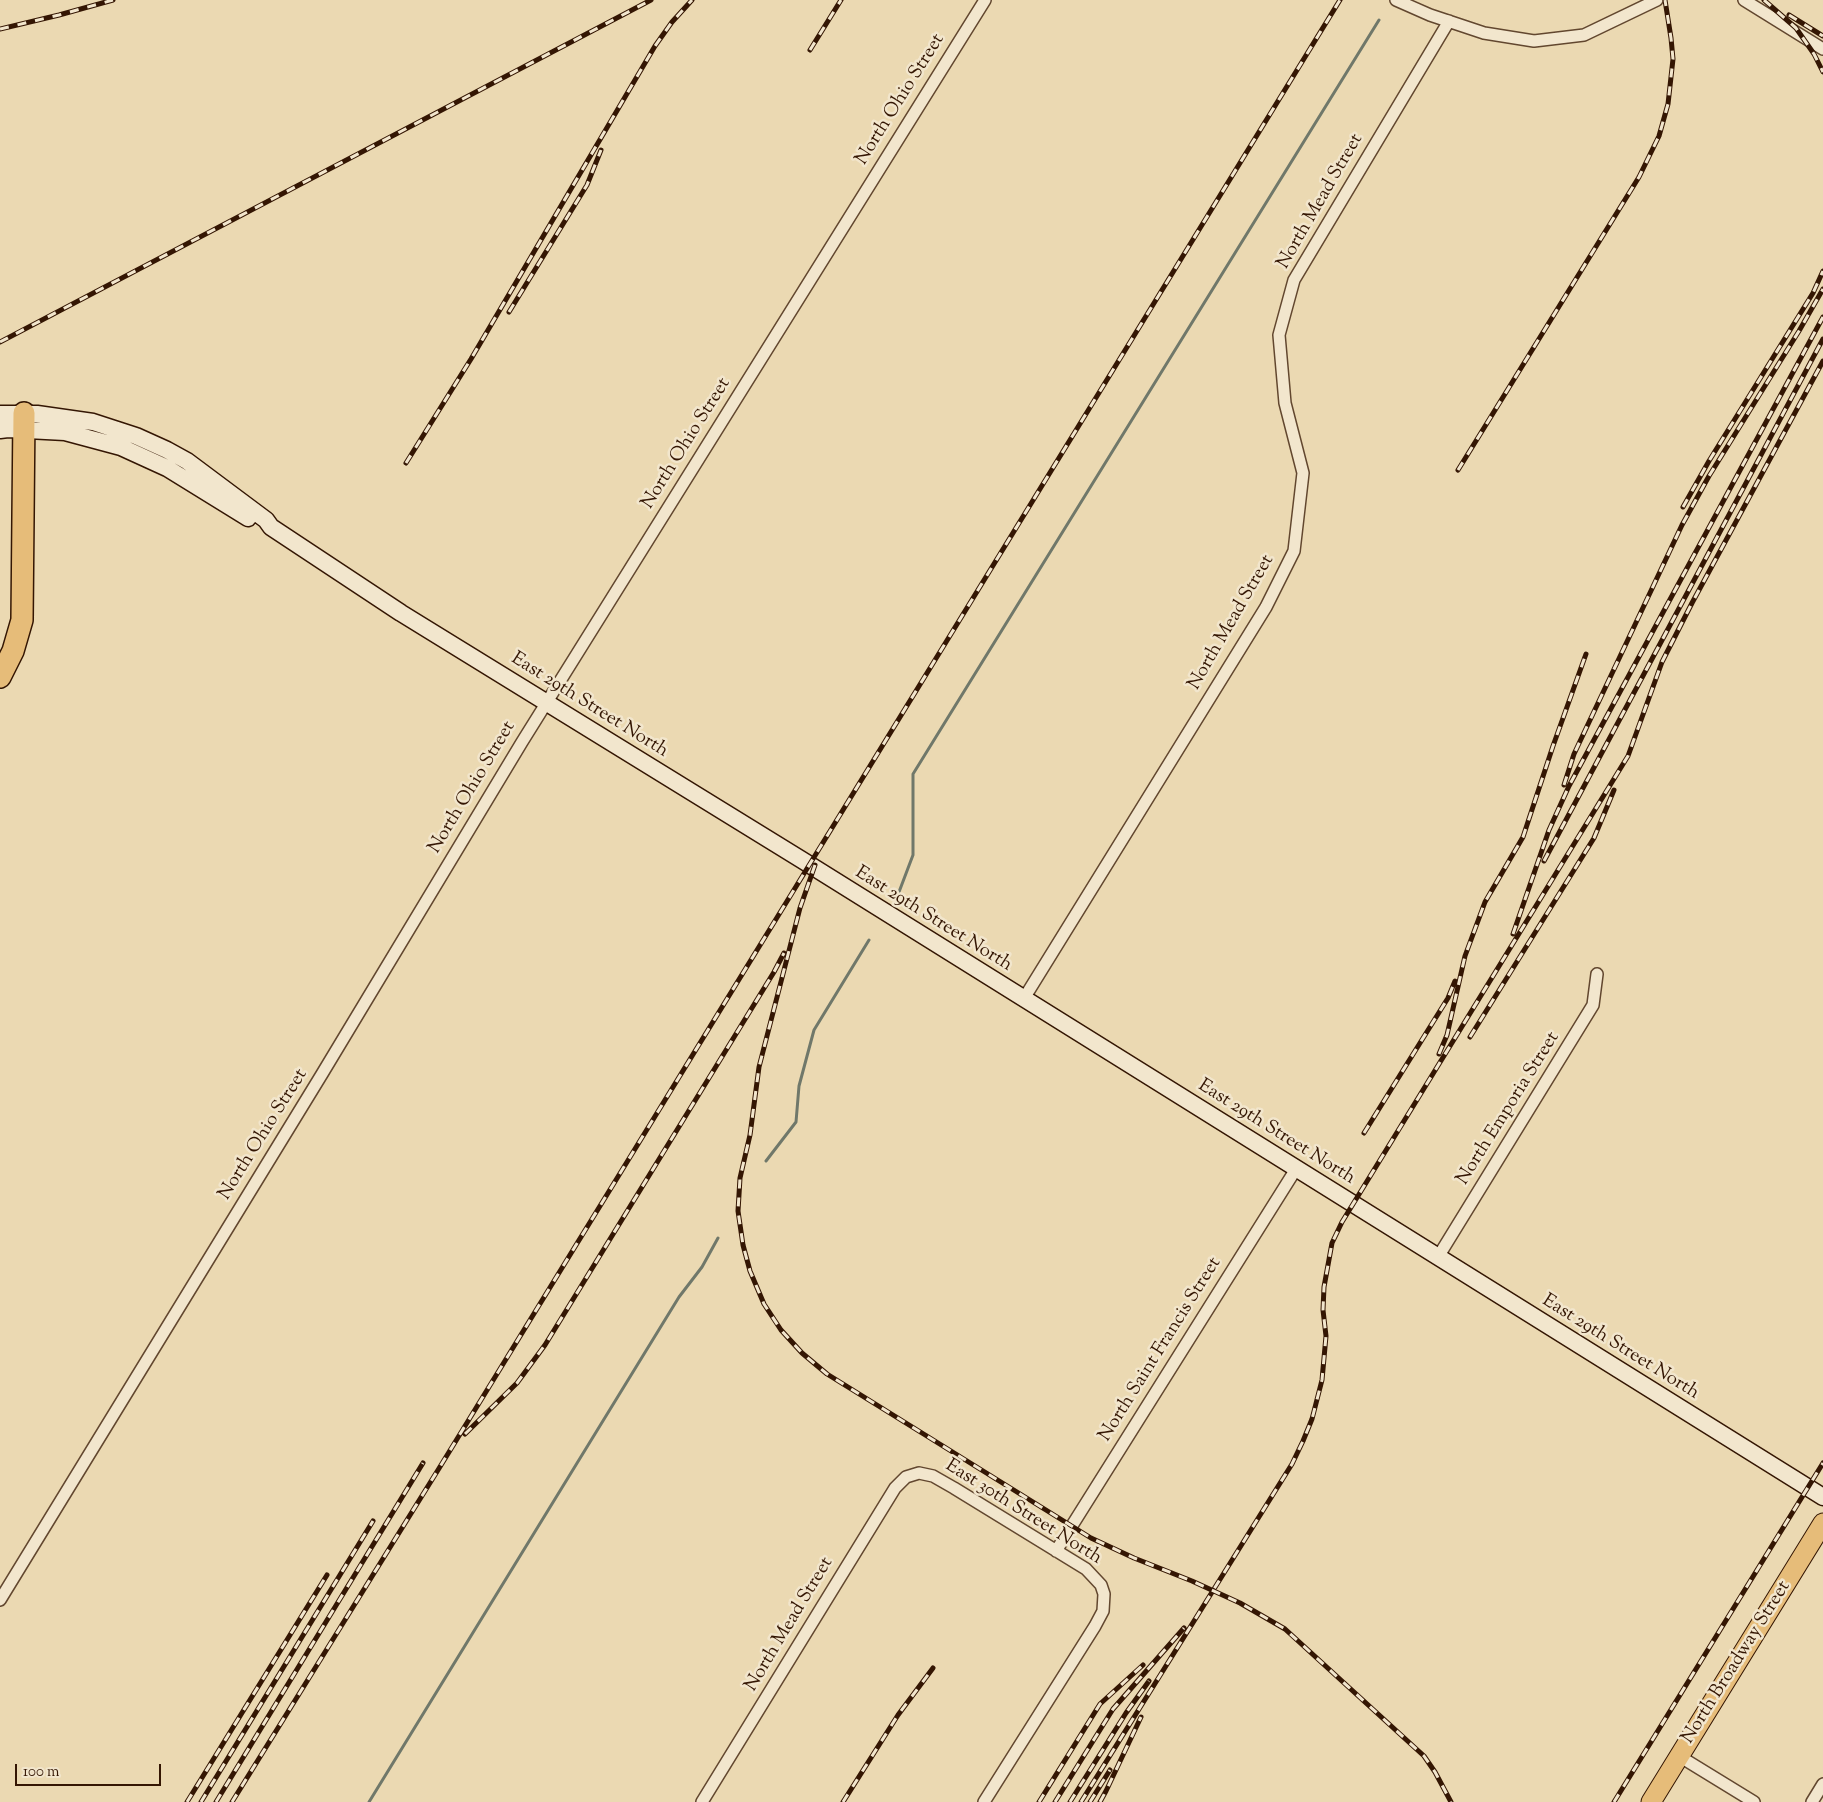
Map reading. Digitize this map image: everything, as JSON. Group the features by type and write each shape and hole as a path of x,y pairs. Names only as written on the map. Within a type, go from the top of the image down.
{"highway":[{"path":"0,677 14,651 22,620 14,418"}],"main road":[{"name":"North Broadway Street","path":"1651,1802 1823,1523"}],"street":[{"name":"North Ohio Street","path":"0,1600 546,703 985,0"},
{"path":"1396,0 1484,33 1534,41 1584,35 1657,0"},
{"path":"1744,0 1823,49"},
{"name":"North Mead Street","path":"1023,1000 1266,607 1294,551 1303,473 1285,402 1279,335 1294,280 1449,21"},
{"name":"East 29th Street North","path":"0,430 14,418 121,447 168,468 256,523 271,528 394,609 1823,1497"},
{"name":"North Emporia Street","path":"1438,1257 1593,1005 1597,974"},
{"name":"North Saint Francis Street","path":"1056,1551 1296,1169"},
{"name":"North Mead Street","path":"702,1802 895,1488 906,1477 915,1474"},
{"name":"East 30th Street North","path":"915,1474 933,1476 1086,1570 1102,1585 1104,1594 1103,1611 1095,1626 984,1802"},
{"path":"1679,1756 1754,1802"},
{"path":"1812,1802 1823,1784"}],"waterway":[{"path":"899,892 913,855 913,774 1379,20"},
{"path":"766,1161 796,1122 799,1086 814,1030 869,940"},
{"path":"369,1802 679,1297 702,1267 718,1238"}],"railway":[{"path":"0,29 113,0"},
{"path":"0,342 651,0"},
{"path":"406,463 471,359 655,46 672,22 692,0"},
{"path":"810,50 841,0"},
{"path":"232,1802 438,1470 1340,0"},
{"path":"1458,470 1639,177 1659,136 1668,104 1673,59 1665,0"},
{"path":"1764,0 1796,28 1814,54 1823,72"},
{"path":"1789,15 1823,36"},
{"path":"509,312 587,185 601,150"},
{"path":"1683,507 1709,461 1813,293 1823,271"},
{"path":"1564,785 1574,754 1682,525 1709,476 1823,289"},
{"path":"1513,934 1549,830 1569,786 1823,317"},
{"path":"1544,861 1823,339"},
{"path":"1081,1802 1292,1464 1303,1441 1312,1419 1322,1380 1326,1336 1323,1310 1324,1287 1332,1243 1342,1222 1628,756 1662,662 1823,361"},
{"path":"1439,1054 1447,1035 1465,956 1485,902 1523,837 1586,654"},
{"path":"1470,1037 1594,838 1614,790"},
{"path":"815,865 800,908 759,1067 750,1135 740,1178 738,1211 743,1245 750,1271 764,1304 781,1330 802,1353 827,1374 1091,1538 1240,1603 1285,1629 1424,1756 1451,1802"},
{"path":"465,1434 517,1383 545,1345 784,953"},
{"path":"1364,1133 1448,998 1455,981"},
{"path":"216,1802 423,1463"},
{"path":"1614,1802 1823,1463"},
{"path":"201,1802 373,1521"},
{"path":"187,1802 327,1575"},
{"path":"1055,1802 1113,1709 1184,1628"},
{"path":"1039,1802 1100,1704 1143,1665"},
{"path":"843,1802 898,1715 933,1668"},
{"path":"1070,1802 1126,1713 1149,1681"},
{"path":"1100,1802 1141,1717"},
{"path":"1090,1802 1110,1770"}]}
